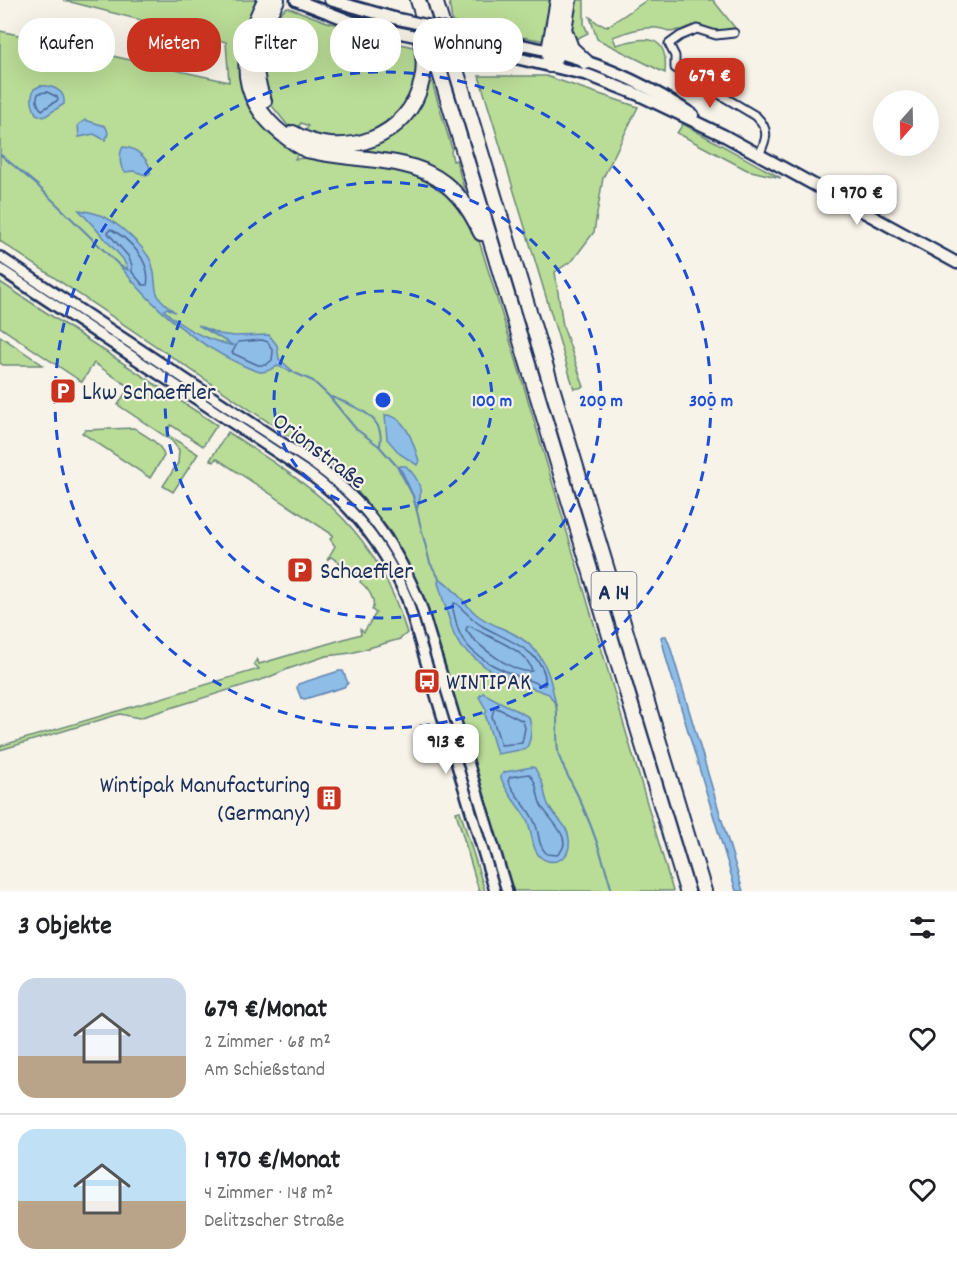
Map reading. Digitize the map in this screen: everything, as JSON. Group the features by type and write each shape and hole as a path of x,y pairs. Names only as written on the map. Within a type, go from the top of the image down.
{"highway":[{"path":"277,0 263,26 255,55 257,80 264,100 279,121 296,134 324,145 351,146 375,139 398,123 414,102 422,80 424,62 416,0"},
{"name":"A 14","path":"416,0 687,891"},
{"name":"A 14","path":"435,0 441,18"},
{"path":"441,18 443,0"},
{"path":"552,57 558,0"},
{"path":"552,57 565,30 568,0"},
{"path":"262,3 247,45 245,65 252,96 269,122 285,137 306,150 406,164 442,181 453,191 475,220 504,287"},
{"path":"565,30 571,48 586,62"},
{"name":"A 14","path":"457,72 704,891"}],"main road":[{"path":"296,0 350,21 396,32 478,49 586,62 648,88 723,135 957,263"},
{"path":"330,0 552,57 723,135"}],"street":[{"path":"734,33 716,35 697,29 680,36 669,44 675,56 675,68 756,116 764,124 767,130 759,155"},
{"name":"Orionstraße","path":"0,257 311,462 334,479 375,521 405,569 421,606 507,891"},
{"name":"Orionstraße","path":"0,268 308,473 338,497 368,530 391,566 407,599 495,891"}],"green space":[{"path":"63,0 256,0 255,18 233,18 233,72 251,72 249,93 300,150 295,159 320,157 369,163 423,174 453,196 476,231 673,891 512,891 426,605 419,586 392,534 341,471 0,241 0,31 18,35 18,72 115,72 115,57 127,59 127,72 184,72 229,82 226,42 221,41 221,18 133,18"},
{"path":"449,0 555,0 546,41 523,37 523,18 451,18"},
{"path":"572,0 584,0 584,24 588,33 576,39 571,25"},
{"path":"647,0 713,0 736,29 718,33 688,29 671,32 649,28 613,37 616,45 645,39 659,44 663,50 665,73 597,39 590,17 599,24 608,26"},
{"path":"287,7 316,18 274,18"},
{"path":"318,19 330,23 330,72 401,72 401,44 413,47 413,72 418,72 419,81 396,120 349,143 305,134 308,126 301,123 297,129 289,127 268,101 262,72 318,72"},
{"path":"429,72 452,149 453,161 456,160 469,206 447,182 335,150 384,138"},
{"path":"479,76 546,76 638,107 603,178 594,232 573,260 555,272 563,326 584,387 574,389"},
{"path":"683,124 781,178 747,170 677,133"},
{"path":"0,260 302,460 300,462 0,263"},
{"path":"0,274 182,394 181,396 0,277"},
{"path":"0,282 217,425 203,446 171,425 166,434 198,454 173,492 163,486 178,463 179,450 172,441 118,405 129,387 94,363 82,382 0,327"},
{"path":"0,336 43,365 3,365 0,363"},
{"path":"134,428 156,443 164,456 150,478 82,433 85,430"},
{"path":"228,432 315,493 359,537 378,564 393,595 407,633 400,639 351,653 326,656 267,678 139,718 120,714 0,750 0,746 259,669 254,664 257,659 259,664 361,634 360,629 364,632 376,613 372,610 373,599 360,582 362,578 331,557 327,560 335,546 330,539 333,535 216,458 214,462 210,460"},
{"path":"460,811 485,891 479,891 456,812"}],"water":[{"path":"40,86 57,89 64,99 64,104 44,117 36,114 32,102 34,89"},
{"path":"85,120 105,126 108,133 105,140 94,134 79,137 78,125"},
{"path":"123,147 133,149 146,160 150,174 125,172 120,160"},
{"path":"79,210 104,217 137,242 152,264 158,295 175,312 167,308 164,310 180,323 214,341 234,346 198,325 219,334 269,335 277,345 279,359 295,373 278,366 263,372 253,370 222,355 189,334 131,280 119,265 128,270 123,259"},
{"path":"385,415 392,416 404,425 415,447 419,461 417,465 400,454 387,439"},
{"path":"406,466 411,471 419,486 420,496 417,509 413,496 397,467"},
{"path":"439,578 480,617 512,633 532,647 548,672 556,705 549,694 487,668 461,647 454,635 438,583"},
{"path":"666,636 670,646 743,891 736,891 667,661 661,637"},
{"path":"343,671 348,683 344,687 305,699 301,698 297,688 298,684"},
{"path":"483,693 529,717 531,733 526,749 497,754 485,714 487,711 479,697"},
{"path":"535,768 542,783 548,805 568,834 567,853 563,858 553,862 538,854 526,818 501,778 505,772"}],"waterway":[{"path":"1,155 37,185 119,265"},
{"path":"295,373 313,381 329,396 356,429 379,446 402,472 413,496 430,563 439,578"},
{"path":"332,397 358,408 373,419 381,435 380,445"},
{"path":"556,705 559,756 591,827 612,891"}],"place":[{"name":"Lkw Schaeffler","path":"63,391"},
{"name":"Schaeffler","path":"300,570"},
{"name":"WINTIPAK","path":"427,681"},
{"name":"Wintipak Manufacturing (Germany)","path":"329,798"}]}
